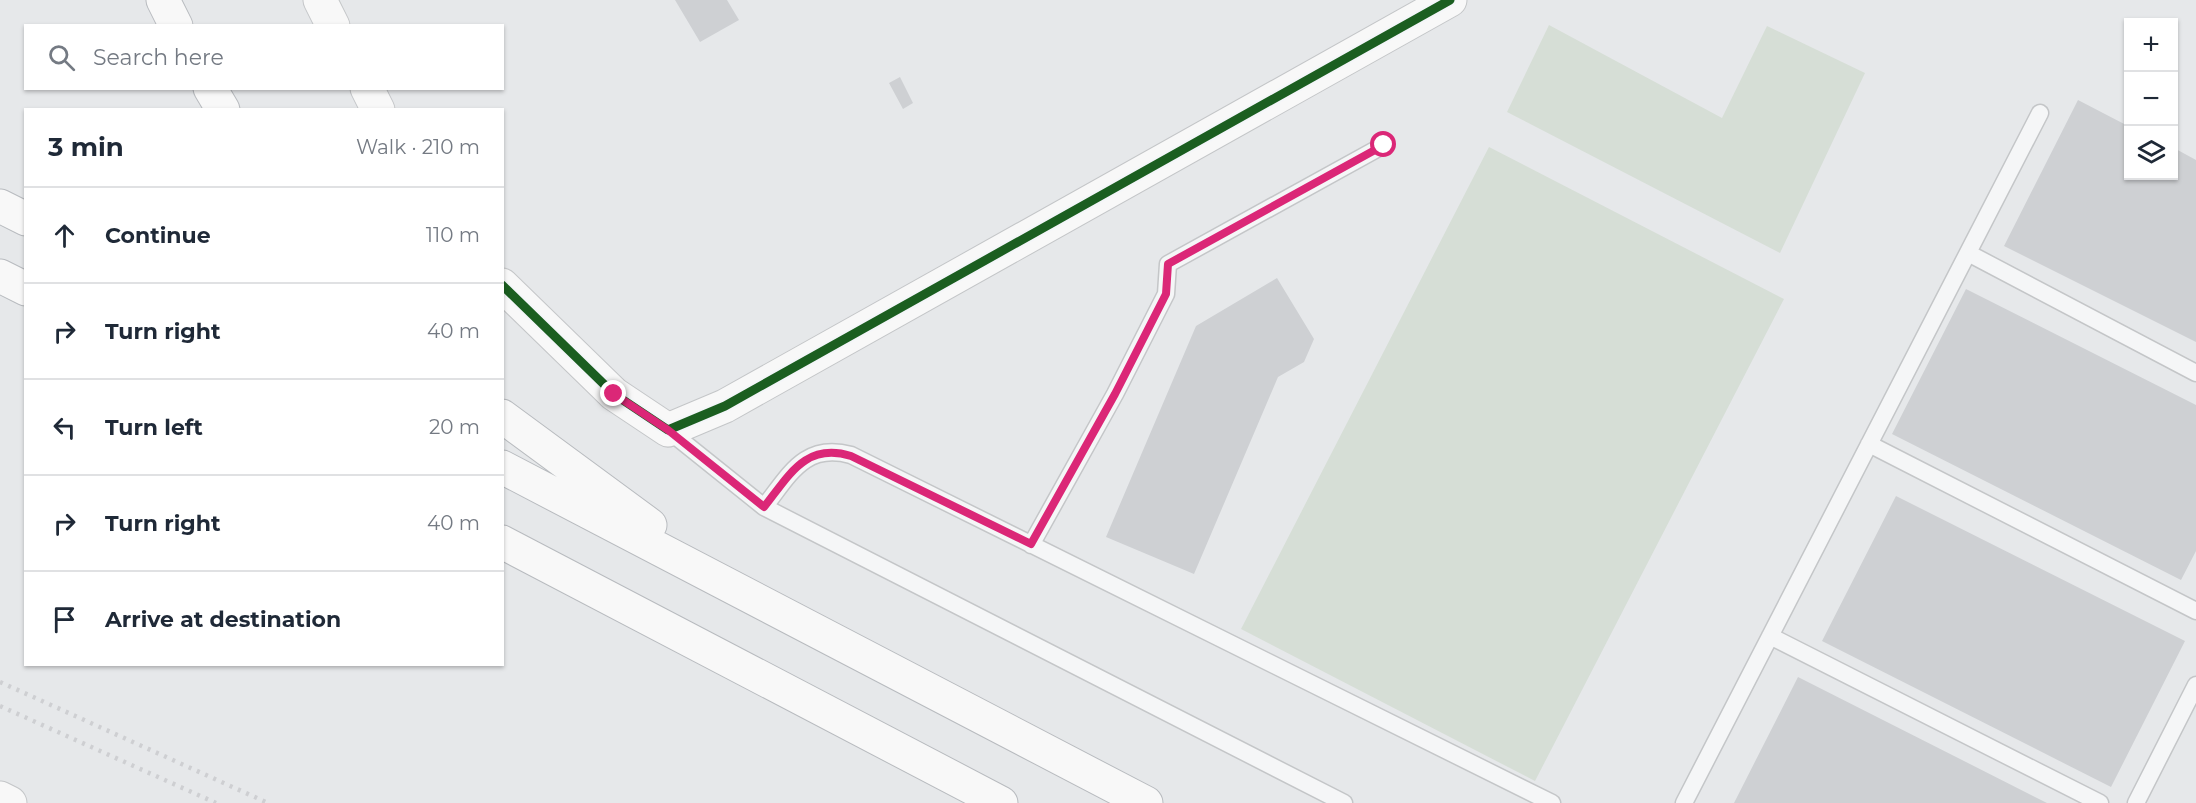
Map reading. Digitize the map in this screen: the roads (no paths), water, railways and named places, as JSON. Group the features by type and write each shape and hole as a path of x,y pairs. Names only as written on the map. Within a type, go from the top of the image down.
{"main road":[{"path":"163,0 175,24"},
{"path":"320,0 332,24"},
{"path":"504,287 614,394 668,430 725,406 1450,0"},
{"path":"211,90 222,108"},
{"path":"368,90 377,108"},
{"path":"0,206 24,218"},
{"path":"0,276 24,288"},
{"path":"504,417 731,585"},
{"path":"504,468 1146,803"},
{"path":"504,543 1001,803"}],"lane":[{"path":"1684,803 2040,113"},
{"path":"1031,544 1115,394 1166,294 1168,264 1384,145"},
{"path":"1968,253 2196,373"},
{"path":"668,430 764,507 1344,803"},
{"path":"1869,444 2196,611"},
{"path":"764,507 797,466 809,457 822,452 837,452 851,456 1552,803"},
{"path":"1770,636 2100,803"},
{"path":"2136,803 2196,685"}],"railway":[{"path":"0,682 268,803"},
{"path":"0,706 216,803"}]}
